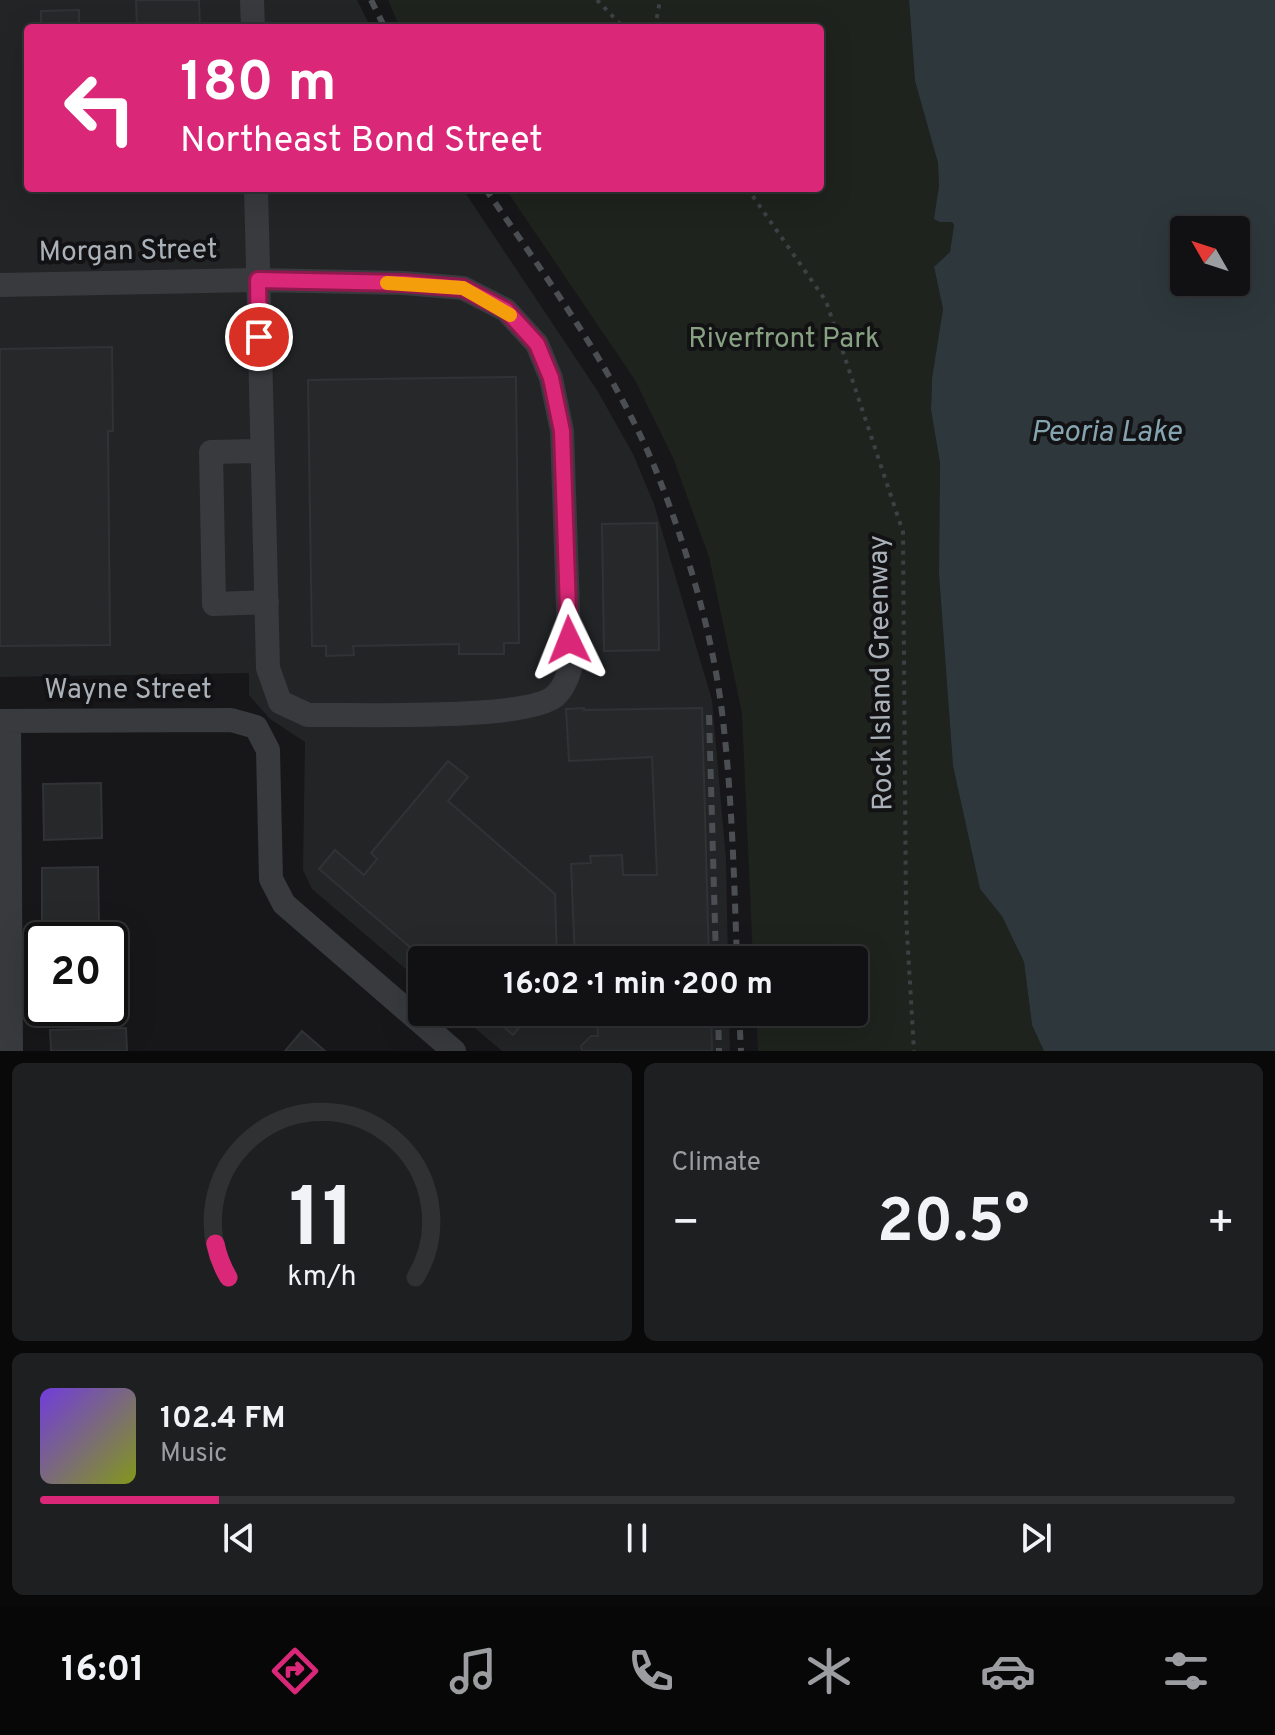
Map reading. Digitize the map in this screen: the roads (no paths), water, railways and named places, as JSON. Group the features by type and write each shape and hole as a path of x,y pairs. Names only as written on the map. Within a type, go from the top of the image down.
{"street":[{"path":"252,0 253,24"},
{"path":"256,192 267,602 214,604 211,452 262,451"},
{"name":"Morgan Street","path":"0,285 258,280 404,283 463,288 506,310 537,344 551,378 562,431 570,669 565,684 554,698 504,712 308,715 280,702 268,668 267,602"},
{"name":"Wayne Street","path":"5,721 231,720 256,727 268,750 271,879 284,904 426,1042"},
{"path":"5,721 11,1051"},
{"path":"426,1042 454,1051"}],"water":[{"name":"Peoria Lake","path":"909,0 1275,0 1275,1051 1044,1051 1032,1025 1024,962 1002,916 980,889 953,766 939,574 940,463 931,410 932,378 943,309 934,267 950,252 954,225 934,219 939,186 938,163 915,81"}],"railway":[{"path":"371,0 383,24"},
{"path":"488,192 556,291 621,398 657,473 688,561 712,651 722,712 736,946"},
{"path":"709,715 716,946"},
{"path":"718,1026 719,1051"},
{"path":"740,1026 741,1051"}],"park label":[{"name":"Riverfront Park","path":"784,340"}]}
